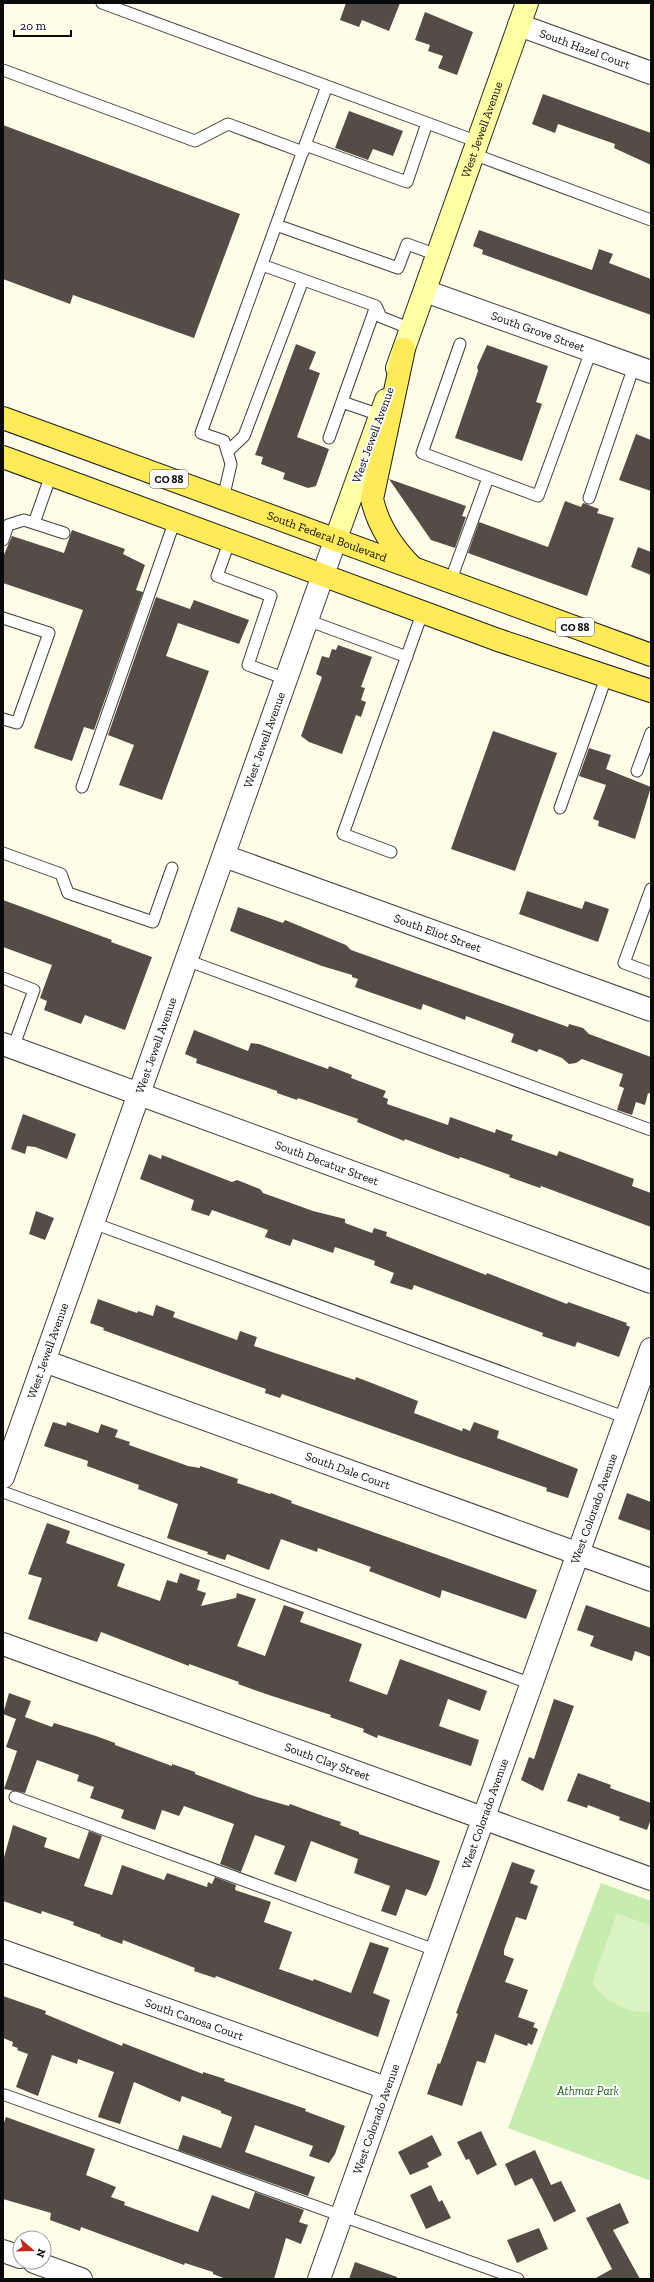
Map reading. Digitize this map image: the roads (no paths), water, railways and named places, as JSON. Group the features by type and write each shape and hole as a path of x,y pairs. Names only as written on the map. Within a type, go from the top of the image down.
{"main road":[{"name":"West Jewell Avenue","path":"336,541 527,3"},
{"path":"404,349 372,499 376,515 382,527 398,552 415,569"},
{"name":"South Federal Boulevard","path":"3,418 651,655"},
{"path":"3,457 498,640 607,675 651,691"}],"street":[{"name":"South Hazel Court","path":"519,25 651,73"},
{"name":"South Grove Street","path":"425,290 643,369"},
{"name":"West Jewell Avenue","path":"3,1477 336,541"},
{"name":"South Eliot Street","path":"224,856 651,1010"},
{"name":"South Decatur Street","path":"8,1046 651,1282"},
{"name":"West Colorado Avenue","path":"319,2279 435,1950 580,1554 651,1349"},
{"name":"South Dale Court","path":"44,1361 651,1580"},
{"name":"South Clay Street","path":"3,1644 651,1879"},
{"name":"South Canosa Court","path":"3,1951 386,2088"},
{"path":"52,2269 81,2279"}],"lane":[{"path":"102,3 427,123 475,148 651,220"},
{"path":"3,70 195,141 228,124 407,182 427,123"},
{"path":"223,499 232,464 224,441 201,433 327,86"},
{"path":"276,225 398,268 407,244 437,255"},
{"path":"262,265 376,306 381,316 411,329"},
{"path":"227,452 244,436 303,280"},
{"path":"328,438 376,306"},
{"path":"460,344 422,453 538,496 591,351"},
{"path":"588,498 643,369"},
{"path":"342,402 380,415"},
{"path":"34,523 52,475"},
{"path":"450,582 488,478"},
{"path":"3,540 8,525 24,520 64,533"},
{"path":"82,787 175,520"},
{"path":"230,540 217,576 271,596 248,665 286,679"},
{"path":"391,852 343,834 423,611"},
{"path":"3,618 49,634 17,724 3,718"},
{"path":"307,620 407,657"},
{"path":"560,808 607,675"},
{"path":"637,771 651,733"},
{"path":"3,853 61,874 68,893 153,922 172,868"},
{"path":"651,889 624,963 651,973"},
{"path":"186,960 651,1130"},
{"path":"3,978 34,990 8,1046"},
{"path":"93,1223 627,1418"},
{"path":"3,1492 532,1684"},
{"path":"15,1797 435,1950"},
{"path":"5,2095 518,2279"}],"park label":[{"name":"Athmar Park","path":"588,2091"}]}
